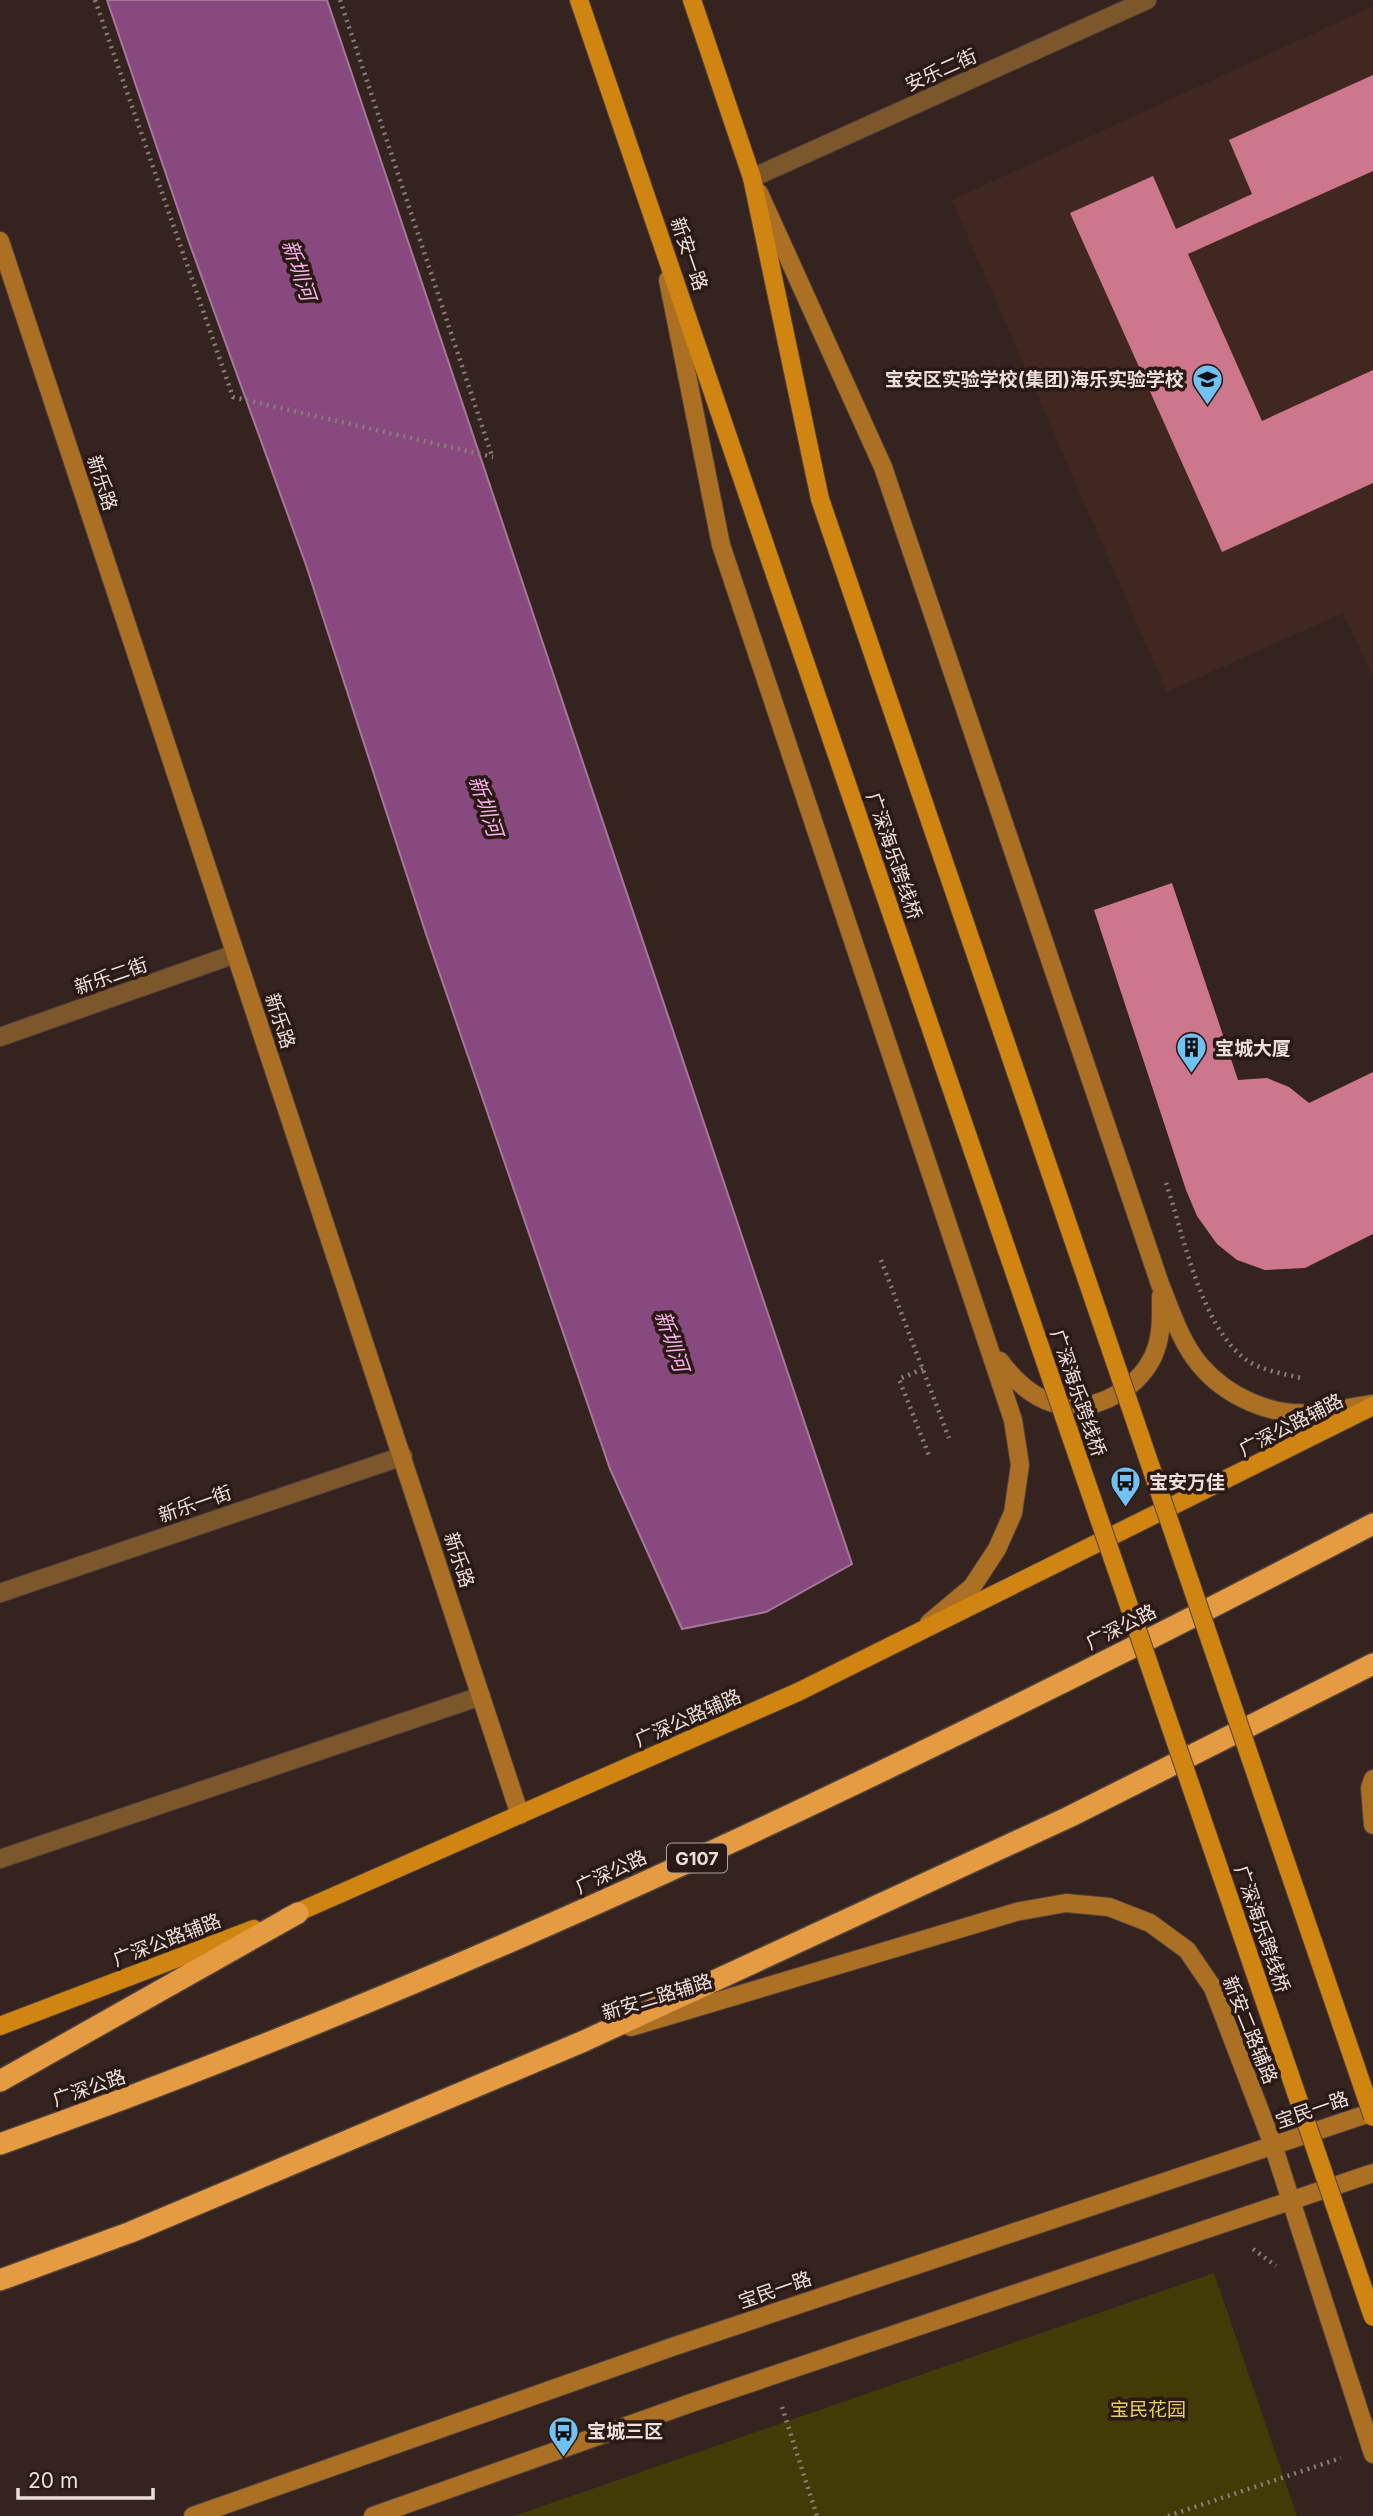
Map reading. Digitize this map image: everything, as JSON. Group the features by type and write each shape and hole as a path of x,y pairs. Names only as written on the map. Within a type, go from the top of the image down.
{"highway":[{"name":"广深公路","path":"0,2144 164,2086 601,1903 971,1729 1373,1524"},
{"path":"0,2280 131,2232 584,2041 1069,1817 1373,1664"},
{"path":"0,2081 298,1913"}],"main road":[{"name":"新安一路","path":"579,0 757,522"},
{"path":"692,0 752,178 883,467 1160,1284 1180,1332 1200,1365 1249,1401 1273,1411 1308,1414 1373,1405"},
{"path":"752,178 820,499 1373,2118"},
{"path":"658,228 721,545 993,1353 1013,1420 1020,1465 1013,1513 997,1549 972,1587 912,1637"},
{"name":"新乐路","path":"0,241 520,1815"},
{"name":"广深海乐跨线桥","path":"757,522 1373,2317"},
{"path":"993,1353 1012,1378 1031,1394 1055,1404 1080,1408 1102,1403 1126,1389 1144,1371 1156,1349 1161,1324 1160,1284"},
{"name":"广深公路辅路","path":"0,2026 298,1913 798,1692 1373,1405"},
{"path":"1373,1779 1370,1788 1373,1825"},
{"name":"新安二路辅路","path":"584,2041 1016,1912 1066,1903 1110,1907 1150,1923 1187,1950 1213,1987 1273,2145 1373,2454"},
{"name":"宝民一路","path":"193,2516 672,2347 1373,2112"},
{"path":"373,2516 691,2403 1373,2173"}],"street":[{"name":"安乐二街","path":"752,178 1147,0"},
{"name":"新乐二街","path":"0,1037 235,954"},
{"name":"新乐一街","path":"0,1593 403,1456"},
{"path":"0,1859 481,1696"}],"path":[{"path":"95,0 233,397 493,457 340,0"},
{"path":"1166,1183 1207,1305 1220,1329 1246,1360 1309,1381"},
{"path":"881,1260 949,1438"},
{"path":"923,1369 899,1379 930,1458"},
{"path":"778,2394 817,2516"},
{"path":"1168,2516 1345,2457"}],"shaded area":[{"name":"宝安区实验学校(集团)海乐实验学校","path":"1373,6 1373,677 1343,613 1167,692 952,200"}],"green space":[{"name":"宝民花园","path":"1214,2273 1297,2516 514,2516"}],"water":[{"name":"新圳河","path":"107,0 327,0 852,1564 766,1612 682,1629 610,1469 426,934 306,565 189,242"}],"building":[{"path":"1373,75 1373,171 1188,254 1262,421 1373,370 1373,483 1222,552 1070,213 1153,176 1176,229 1252,194 1229,140"},
{"name":"宝城大厦","path":"1172,883 1238,1080 1267,1078 1289,1087 1309,1103 1373,1072 1373,1234 1305,1268 1265,1270 1237,1260 1217,1244 1197,1216 1186,1190 1094,910"}],"place":[{"name":"宝安区实验学校(集团)海乐实验学校","path":"1207,406"},
{"name":"宝城大厦","path":"1192,1075"},
{"name":"宝安万佳","path":"1126,1509"},
{"name":"宝城三区","path":"564,2458"}]}
